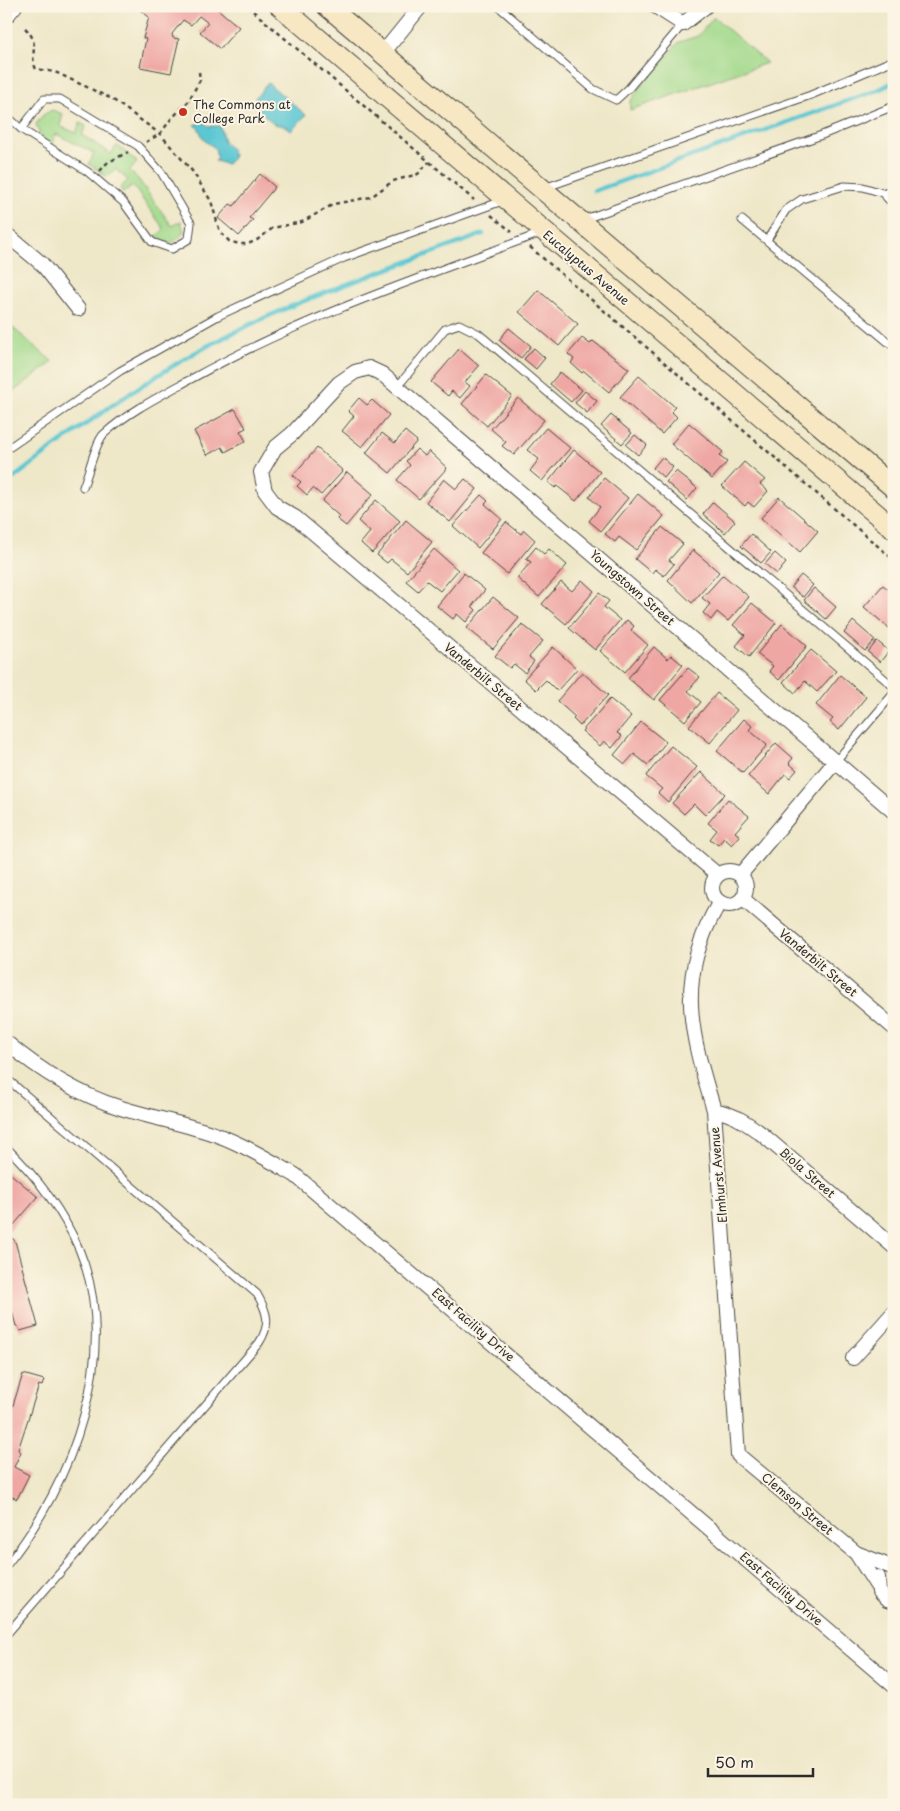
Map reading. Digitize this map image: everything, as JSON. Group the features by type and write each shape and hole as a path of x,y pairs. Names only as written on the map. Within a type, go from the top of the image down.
{"street":[{"path":"6,17 15,6"},
{"name":"Eucalyptus Avenue","path":"280,6 894,530"},
{"path":"328,6 894,488"},
{"path":"383,53 422,6"},
{"path":"656,6 683,24 706,6"},
{"path":"6,234 42,264 78,310"},
{"name":"Youngstown Street","path":"261,472 275,448 292,434 339,384 355,372 368,368 382,374 894,812"},
{"name":"Vanderbilt Street","path":"261,472 265,491 277,507 311,531 718,875"},
{"path":"740,875 835,762"},
{"path":"727,871 740,875 746,885 743,899 732,905 719,903 712,888 718,875 727,871"},
{"name":"Vanderbilt Street","path":"743,899 894,1028"},
{"name":"Elmhurst Avenue","path":"719,903 704,931 698,950 690,993 693,1036 714,1110 738,1455"},
{"name":"East Facility Drive","path":"6,1042 46,1072 79,1090 119,1108 216,1135 256,1152 295,1175 894,1686"},
{"name":"Biola Street","path":"714,1110 730,1113 763,1135 894,1247"},
{"path":"853,1358 894,1312"},
{"name":"Clemson Street","path":"738,1455 856,1553 882,1596 893,1602"},
{"name":"Clemson Street","path":"856,1553 891,1565"},
{"path":"877,1586 880,1574 891,1565"}],"lane":[{"path":"498,6 593,89 616,100 629,88 683,24"},
{"path":"542,189 811,95 894,60"},
{"path":"6,115 21,129 88,172 116,196 152,242 172,248 189,238 191,223 161,172 138,146 60,99 44,99 21,129"},
{"path":"579,221 822,135 894,106"},
{"path":"767,240 786,210 802,199 844,186 863,186 892,197"},
{"path":"6,447 10,447 120,371 218,316 344,258 506,200"},
{"path":"742,220 894,347"},
{"path":"83,487 102,435 166,393 257,344 322,315 543,232"},
{"path":"398,386 445,329 459,324 479,334 894,687"},
{"path":"835,762 894,693"},
{"path":"6,1078 257,1294 265,1308 268,1320 266,1331 259,1343 6,1635"},
{"path":"6,1148 50,1196 72,1234 89,1282 94,1333 92,1371 83,1415 69,1457 45,1508 31,1532 6,1566"}],"path":[{"path":"247,6 894,560"},
{"path":"25,28 32,35 35,45 33,64 36,70 55,72 105,95 160,134 193,172 211,200 220,232 229,241 238,244 248,244 257,240 273,228 302,222 334,204 371,197 393,181 418,174 429,162"},
{"path":"160,134 171,119 188,102 200,80 199,72"},
{"path":"100,172 107,163 126,153"}],"green space":[{"path":"714,17 767,63 630,110 630,102 641,86 679,42 698,36"},
{"path":"52,110 63,114 60,126 76,133 80,123 86,126 82,135 111,154 117,145 137,162 130,171 138,179 172,226 181,221 184,232 181,236 168,243 155,238 164,229 133,186 123,193 120,188 128,180 115,169 107,177 89,164 94,153 56,134 52,145 41,138 36,124 43,115"},
{"path":"6,322 53,362 6,397"}],"water":[{"path":"268,83 306,115 291,131 285,126 274,124 259,110 260,102 255,98"},
{"path":"203,121 208,126 220,126 224,142 229,147 233,158 227,164 215,161 217,158 215,148 204,140 198,127 195,125"}],"building":[{"path":"142,6 214,6 239,27 220,49 200,32 208,23 199,16 191,25 183,20 172,34 173,38 179,39 171,73 140,67 146,39 143,38 149,17 139,9"},
{"path":"260,174 275,187 249,218 253,220 239,236 218,218 230,204 234,206"},
{"path":"538,290 578,324 559,346 519,312"},
{"path":"509,328 531,346 521,358 499,340"},
{"path":"582,338 590,344 593,341 629,369 609,392 584,371 582,373 571,363 574,359 568,354"},
{"path":"534,348 545,358 536,369 524,359"},
{"path":"459,349 479,366 465,382 470,386 460,398 452,391 448,396 431,382"},
{"path":"560,372 582,390 571,402 550,384"},
{"path":"486,375 512,396 487,426 462,404"},
{"path":"639,376 675,407 671,411 677,417 662,434 620,397"},
{"path":"585,391 597,401 587,413 575,403"},
{"path":"359,398 367,405 372,400 389,415 362,447 342,431 354,416 348,411"},
{"path":"518,398 544,420 514,455 502,446 506,442 491,429"},
{"path":"235,409 246,428 240,431 246,441 225,452 222,447 207,455 194,431"},
{"path":"611,415 632,433 622,444 601,426"},
{"path":"689,423 723,452 719,456 727,462 712,479 671,444"},
{"path":"546,428 570,448 542,481 530,471 539,459 527,450"},
{"path":"405,431 417,441 390,473 366,453 382,433 395,443"},
{"path":"635,435 647,445 638,455 626,445"},
{"path":"317,448 343,471 321,495 313,488 307,495 297,486 301,482 293,475"},
{"path":"417,449 425,456 429,451 447,468 419,499 397,480 410,465 406,461"},
{"path":"574,450 600,472 576,501 557,486 555,488 548,482"},
{"path":"662,457 673,467 664,478 653,468"},
{"path":"744,462 765,480 760,484 768,491 754,507 748,502 745,506 722,486"},
{"path":"676,471 697,488 687,500 666,482"},
{"path":"347,472 373,494 346,526 337,519 339,516 322,501"},
{"path":"604,478 628,498 601,531 589,521 600,507 589,497"},
{"path":"444,479 456,489 465,479 477,489 450,522 426,502"},
{"path":"638,494 664,516 636,550 619,537 615,542 605,534"},
{"path":"481,495 488,501 485,504 502,519 478,548 453,526"},
{"path":"779,497 818,531 800,552 761,518"},
{"path":"376,500 400,521 372,553 361,543 370,532 358,521"},
{"path":"713,502 735,521 725,533 703,514"},
{"path":"406,520 432,542 407,572 391,559 387,563 377,555"},
{"path":"506,522 521,534 524,530 535,540 507,574 481,553"},
{"path":"662,527 683,544 669,560 674,564 664,576 655,569 652,573 635,559"},
{"path":"751,534 771,552 761,563 741,546"},
{"path":"536,547 544,554 549,549 567,565 539,597 517,578 531,562 526,559"},
{"path":"434,549 458,570 440,591 427,581 418,591 406,581"},
{"path":"693,550 719,572 692,603 668,580"},
{"path":"775,553 786,563 777,574 765,564"},
{"path":"464,573 485,590 472,606 476,610 466,622 457,614 453,619 437,606"},
{"path":"723,575 749,597 728,621 717,612 711,620 703,613 710,604 702,598"},
{"path":"801,575 813,585 803,597 791,587"},
{"path":"582,580 594,591 566,624 542,604 561,582 572,591"},
{"path":"883,585 894,594 894,632 864,607"},
{"path":"814,588 836,607 826,619 804,600"},
{"path":"599,593 609,601 604,607 620,620 595,650 569,628"},
{"path":"493,597 519,618 493,649 467,628"},
{"path":"752,603 776,623 749,657 736,646 745,635 733,625"},
{"path":"627,620 634,626 631,630 648,645 625,672 600,651"},
{"path":"853,621 875,640 865,651 844,633"},
{"path":"522,624 543,641 529,657 534,661 525,673 514,664 510,668 495,656"},
{"path":"782,624 807,646 779,680 769,671 773,666 757,654"},
{"path":"877,641 889,651 880,662 868,652"},
{"path":"553,647 577,669 557,691 546,680 536,690 524,679"},
{"path":"654,647 668,659 671,655 683,665 654,700 628,678"},
{"path":"811,650 836,671 817,692 805,681 795,693 783,682"},
{"path":"688,668 700,677 688,691 701,702 685,721 660,700"},
{"path":"582,672 608,695 580,726 573,719 575,717 557,701"},
{"path":"840,675 866,697 839,730 830,722 833,719 816,705"},
{"path":"717,693 737,710 710,743 689,726"},
{"path":"610,699 631,716 617,733 622,736 612,748 604,741 600,746 582,731"},
{"path":"744,719 752,726 749,730 767,745 743,773 717,751"},
{"path":"641,722 666,742 648,765 634,754 625,764 614,755"},
{"path":"776,743 793,758 789,763 797,770 790,778 785,774 769,794 748,776"},
{"path":"671,746 697,767 668,802 658,793 662,789 646,776"},
{"path":"701,772 725,794 705,815 694,804 684,814 672,803"},
{"path":"728,799 749,816 735,832 740,836 732,845 724,838 718,845 710,839 717,830 708,823"},
{"path":"6,1170 38,1197 6,1234"},
{"path":"11,1237 15,1241 38,1326 20,1331 18,1326 16,1326 6,1290 6,1243"},
{"path":"23,1374 44,1380 42,1386 39,1385 18,1450 21,1452 14,1467 29,1475 17,1499 6,1494 6,1427"}],"waterway":[{"path":"594,191 878,90 894,82"},
{"path":"6,484 121,399 193,354 228,335 336,288 483,234"}],"place":[{"name":"The Commons at College Park","path":"183,112"}]}
